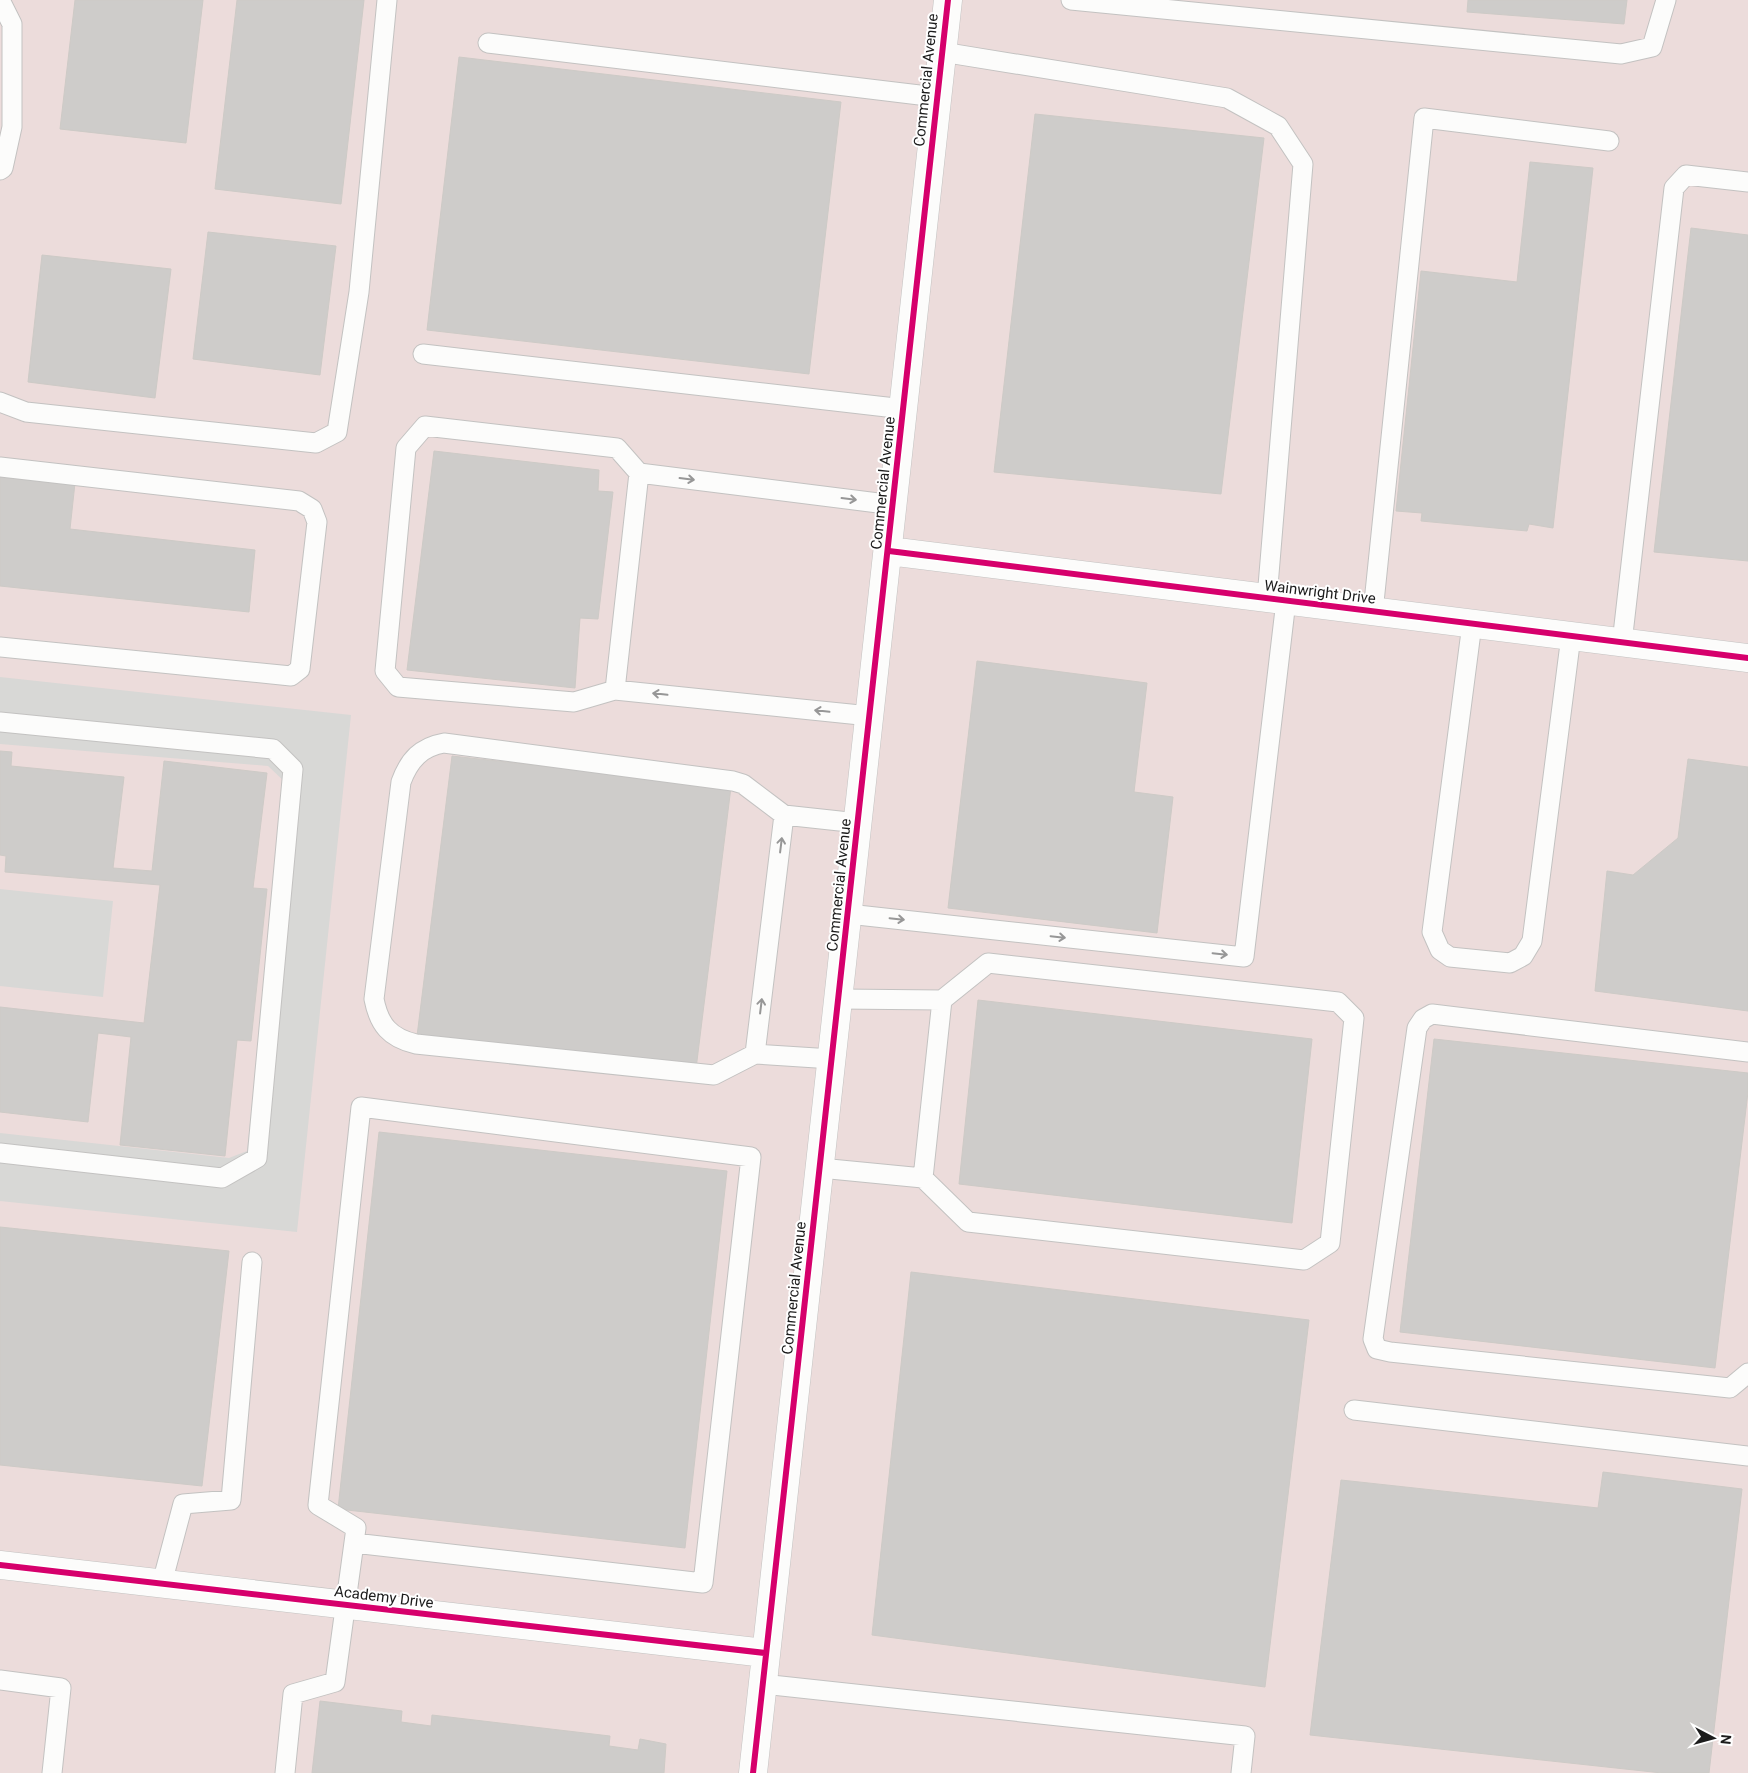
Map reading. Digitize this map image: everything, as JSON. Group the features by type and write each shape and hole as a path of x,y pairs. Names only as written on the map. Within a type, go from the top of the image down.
{"street":[{"name":"Commercial Avenue","path":"753,1773 889,551 936,97 948,0"},
{"name":"Wainwright Drive","path":"889,551 1748,658"},
{"name":"Academy Drive","path":"0,1565 765,1653"}],"lane":[{"path":"0,0 12,24 12,127 3,168 0,170"},
{"path":"0,402 26,412 316,443 337,432 359,292 387,0"},
{"path":"1071,0 1621,54 1652,47 1666,0"},
{"path":"488,43 936,97"},
{"path":"848,914 1244,957 1276,600 1304,164 1278,126 1227,98 942,52"},
{"path":"1374,612 1424,118 1609,140"},
{"path":"1622,642 1674,188 1686,175 1748,182"},
{"path":"424,354 904,409"},
{"path":"870,716 615,690 574,702 398,687 385,671 406,448 425,426 617,448 639,473 894,504"},
{"path":"0,467 299,501 312,509 317,522 300,669 291,676 0,647"},
{"path":"615,690 639,473"},
{"path":"1472,624 1432,932 1440,950 1450,957 1510,964 1523,956 1532,942 1570,636"},
{"path":"0,722 273,749 292,769 258,1158 222,1178 0,1153"},
{"path":"832,1059 756,1054 714,1076 416,1044 401,1040 382,1024 374,1000 401,782 406,767 428,747 444,743 733,781 742,784 784,815 858,823"},
{"path":"756,1054 784,815"},
{"path":"820,1168 924,1178 968,1222 1304,1260 1330,1243 1354,1018 1338,1002 988,963 942,1000 839,998"},
{"path":"924,1178 942,1000"},
{"path":"1748,1052 1432,1014 1423,1019 1417,1028 1373,1339 1377,1349 1390,1352 1730,1388 1748,1373"},
{"path":"285,1773 292,1694 334,1682 356,1528 318,1505 361,1107 751,1157 703,1583 354,1543"},
{"path":"162,1583 183,1504 232,1500 252,1262"},
{"path":"1354,1410 1748,1456"},
{"path":"0,1680 61,1688 52,1773"},
{"path":"762,1684 1245,1736 1241,1773"}],"shaded area":[{"path":"0,0 1748,0 1748,1773 0,1773"},
{"path":"0,677 351,715 297,1232 0,1201 0,1133 229,1158 247,1151 286,783 268,766 0,744"},
{"path":"0,889 113,901 103,997 0,986"}],"building":[{"path":"75,0 203,0 186,143 60,129"},
{"path":"237,0 364,0 341,204 215,189"},
{"path":"1468,0 1627,0 1624,24 1467,12"},
{"path":"459,57 841,102 809,374 427,330"},
{"path":"1035,114 1264,138 1221,494 994,472"},
{"path":"1530,162 1593,168 1553,528 1529,524 1527,531 1421,521 1422,513 1396,511 1421,271 1517,282"},
{"path":"1691,228 1748,235 1748,561 1654,552"},
{"path":"208,232 336,246 320,375 193,359"},
{"path":"42,255 171,269 155,398 28,382"},
{"path":"434,451 599,470 598,491 613,492 598,619 580,618 575,688 407,670"},
{"path":"0,475 75,483 70,529 255,550 249,612 0,586"},
{"path":"977,661 1147,683 1134,792 1173,797 1157,933 948,908"},
{"path":"0,751 12,752 11,766 124,777 113,868 152,871 164,761 267,773 253,888 267,889 251,1041 237,1040 225,1156 120,1145 131,1037 98,1033 88,1122 0,1112 0,1007 144,1023 160,885 5,872 6,856 0,855"},
{"path":"452,756 731,787 696,1069 417,1036"},
{"path":"1688,759 1748,767 1748,1011 1595,991 1607,871 1633,875 1678,838"},
{"path":"978,1000 1312,1039 1292,1223 959,1184"},
{"path":"1434,1039 1748,1073 1748,1092 1715,1368 1400,1332"},
{"path":"379,1132 727,1171 685,1548 338,1509"},
{"path":"0,1227 229,1251 202,1486 0,1465"},
{"path":"911,1272 1309,1320 1265,1687 872,1635"},
{"path":"1603,1472 1742,1489 1709,1773 1662,1773 1310,1735 1341,1480 1598,1508"},
{"path":"320,1701 402,1711 401,1722 431,1726 432,1715 610,1736 609,1746 638,1750 640,1739 666,1744 664,1773 312,1773"}],"cycle path":[{"path":"753,1773 948,0"},
{"path":"889,551 1748,658"},
{"path":"0,1565 765,1653"}]}
